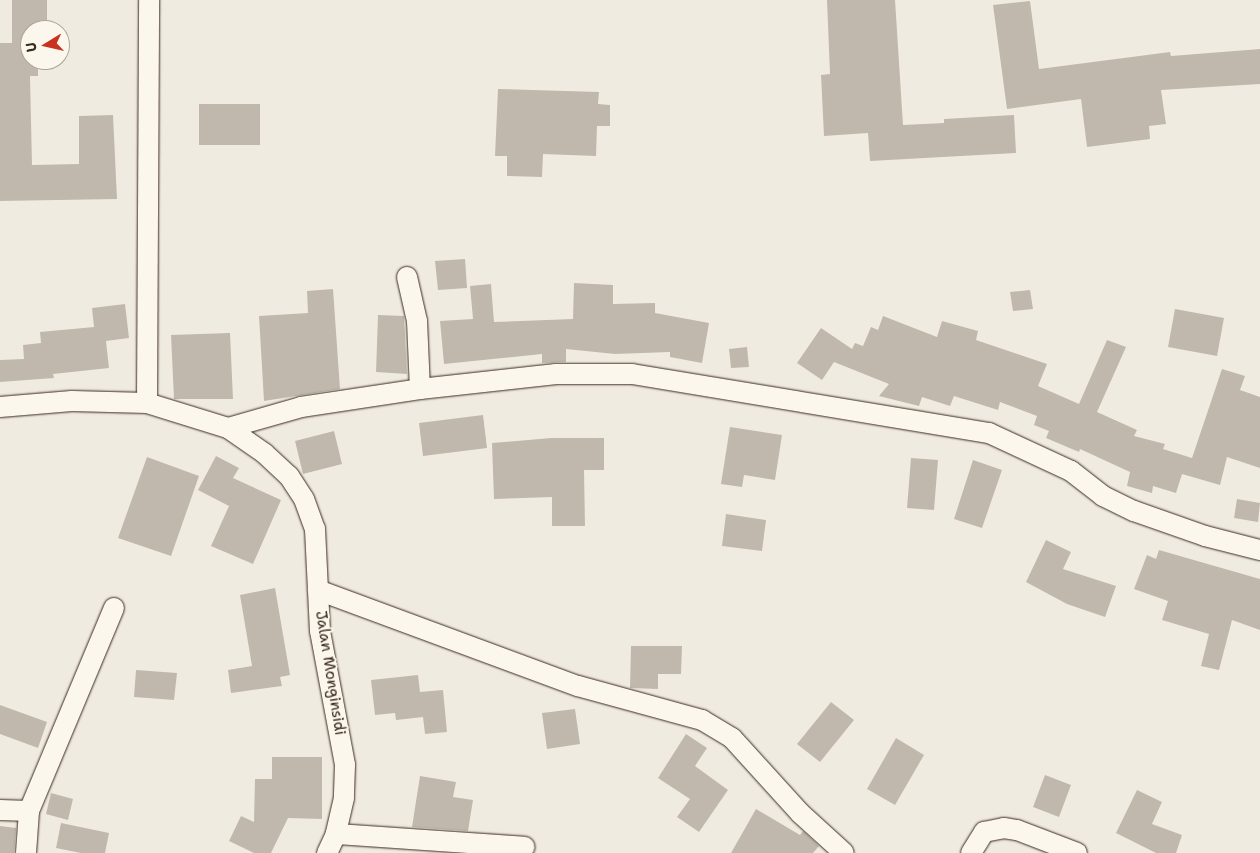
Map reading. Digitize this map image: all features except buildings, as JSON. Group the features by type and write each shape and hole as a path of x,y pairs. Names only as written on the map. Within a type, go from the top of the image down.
{"street":[{"path":"148,404 149,0"},
{"path":"407,277 417,321 420,389"},
{"path":"228,428 294,408 420,389 556,374 632,374 989,433 1070,471 1103,496 1134,511 1205,536 1260,550"},
{"name":"Jalan Monginsidi","path":"0,407 72,401 148,404 228,428 270,459 289,476 304,499 315,529 320,631 345,765 344,798 336,834 327,853"},
{"path":"318,590 578,686 702,720 732,738 800,813 844,853"},
{"path":"26,853 29,811 114,608"},
{"path":"0,810 29,811"},
{"path":"971,853 984,832 1004,828 1017,830 1077,853"},
{"path":"336,834 525,847"}]}
